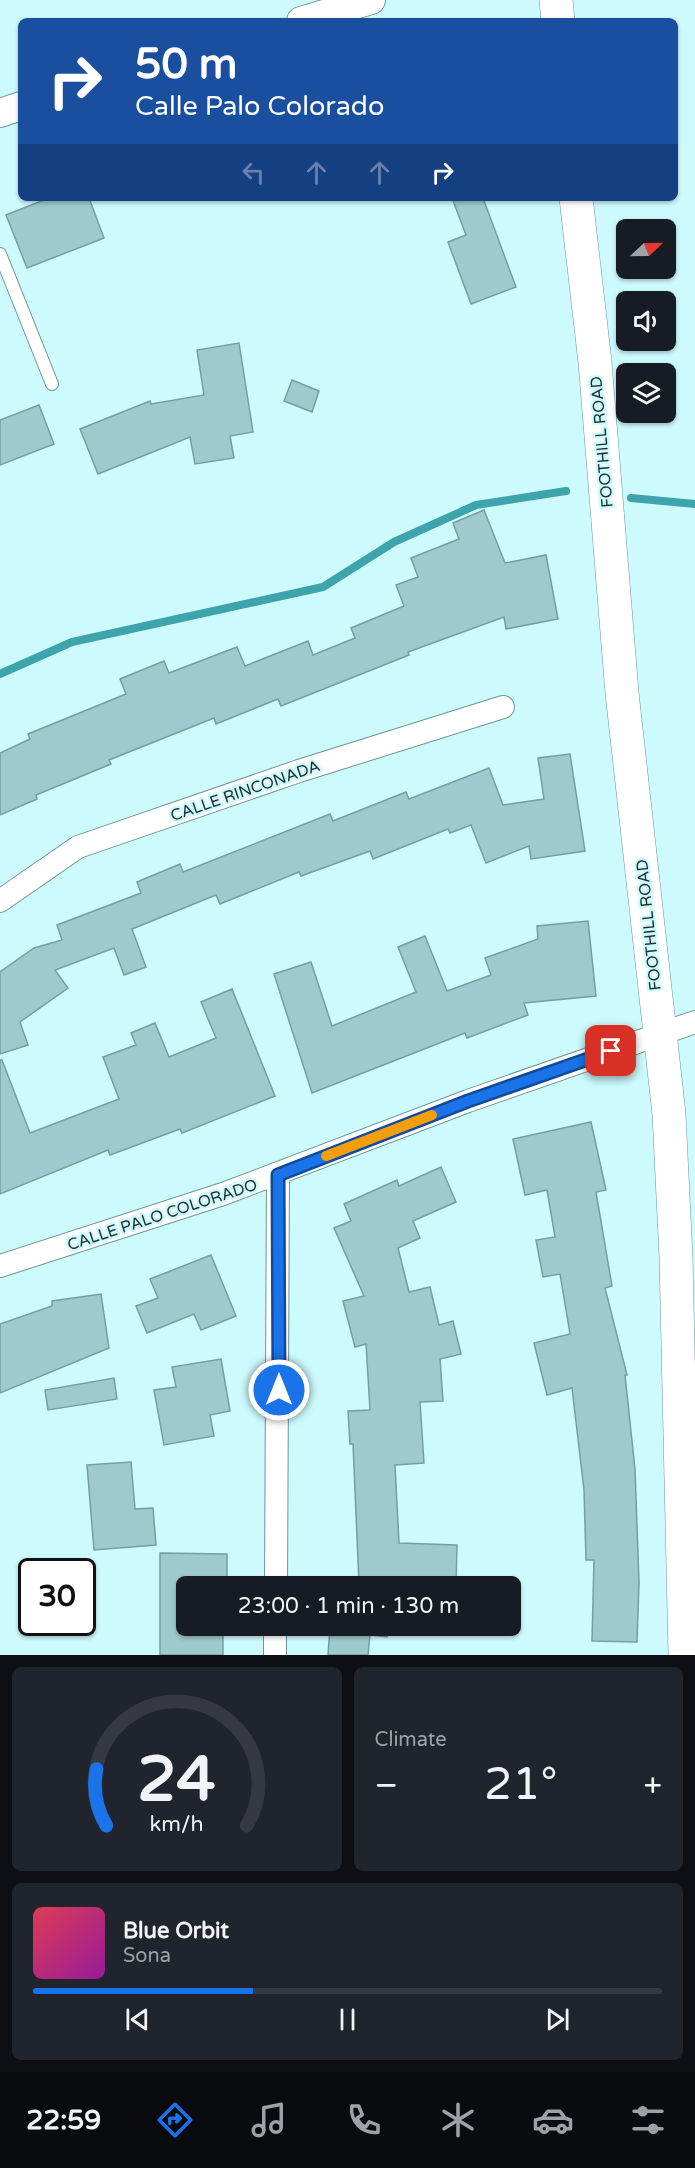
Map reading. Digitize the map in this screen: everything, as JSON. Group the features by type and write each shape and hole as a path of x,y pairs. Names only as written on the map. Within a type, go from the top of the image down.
{"main road":[{"path":"556,0 558,18"},
{"name":"FOOTHILL ROAD","path":"576,201 595,362 622,693 661,1034 674,1179 685,1655"}],"street":[{"path":"312,18 371,0"},
{"path":"0,113 18,107"},
{"name":"CALLE RINCONADA","path":"0,901 78,848 299,771 503,707"},
{"name":"CALLE PALO COLORADO","path":"0,1266 278,1175 468,1101 695,1022"},
{"path":"276,1576 278,1175"},
{"path":"275,1636 275,1655"}],"lane":[{"path":"0,254 52,384"}],"building":[{"path":"41,201 90,201 104,238 27,268 6,215"},
{"path":"453,201 484,201 516,287 471,304 448,242 466,235"},
{"path":"239,343 253,432 230,436 234,458 195,464 190,437 98,474 80,429 150,401 151,404 204,395 197,350"},
{"path":"292,380 319,391 312,412 284,401"},
{"path":"39,405 54,444 0,465 0,420"},
{"path":"484,510 505,563 546,555 558,619 506,629 504,617 408,652 409,655 281,706 278,699 216,724 214,718 109,760 111,764 36,795 37,799 0,815 0,753 30,739 28,734 126,694 120,679 164,661 169,673 237,647 245,666 308,641 313,655 355,638 351,628 404,606 396,585 418,577 411,558 459,539 453,523"},
{"path":"570,754 585,851 531,859 529,846 486,863 471,825 450,833 448,829 373,859 370,851 301,876 299,872 220,904 216,895 132,929 146,967 124,975 114,948 55,970 68,988 20,1022 28,1045 0,1054 0,972 34,948 62,940 57,925 141,893 137,882 180,864 183,872 330,814 333,821 406,792 409,799 489,768 503,805 544,799 538,758"},
{"path":"588,921 596,996 524,1003 528,1015 467,1038 465,1033 312,1093 274,974 311,962 332,1026 416,992 398,947 425,936 447,991 491,975 485,958 538,939 537,926"},
{"path":"232,989 275,1096 182,1133 180,1129 110,1155 108,1150 0,1194 0,1060 2,1060 30,1133 119,1099 103,1057 136,1045 131,1033 155,1023 169,1057 216,1038 201,1002"},
{"path":"591,1122 606,1190 596,1192 612,1286 605,1288 627,1375 625,1375 635,1469 639,1582 637,1642 592,1641 594,1560 586,1560 584,1490 572,1388 547,1395 534,1343 570,1334 560,1274 543,1277 536,1240 555,1237 547,1190 525,1195 513,1139"},
{"path":"441,1167 456,1202 413,1221 420,1238 398,1248 409,1292 430,1287 439,1325 453,1321 461,1354 440,1359 443,1401 420,1402 424,1463 395,1465 399,1543 457,1545 456,1576 359,1576 353,1444 350,1444 348,1411 370,1410 366,1344 355,1347 343,1301 364,1296 334,1228 351,1221 344,1204 397,1180 399,1186"},
{"path":"211,1255 236,1316 201,1330 194,1314 147,1333 136,1306 158,1298 150,1279"},
{"path":"101,1294 109,1348 0,1393 0,1324 52,1306 52,1301"},
{"path":"221,1359 230,1411 210,1415 214,1436 164,1445 154,1390 176,1387 172,1367"},
{"path":"114,1378 117,1399 48,1410 45,1390"},
{"path":"131,1462 135,1509 153,1508 156,1545 94,1550 87,1465"},
{"path":"160,1553 227,1554 227,1576 176,1576 176,1636 223,1636 223,1655 160,1655"},
{"path":"329,1636 370,1636 368,1655 328,1655"}],"waterway":[{"path":"0,674 72,642 323,587 394,542 476,505 566,491"},
{"path":"631,498 695,504"}],"slow traffic":[{"path":"326,1156 432,1115"}],"route":[{"path":"279,1390 278,1175 468,1101 611,1051"}]}
